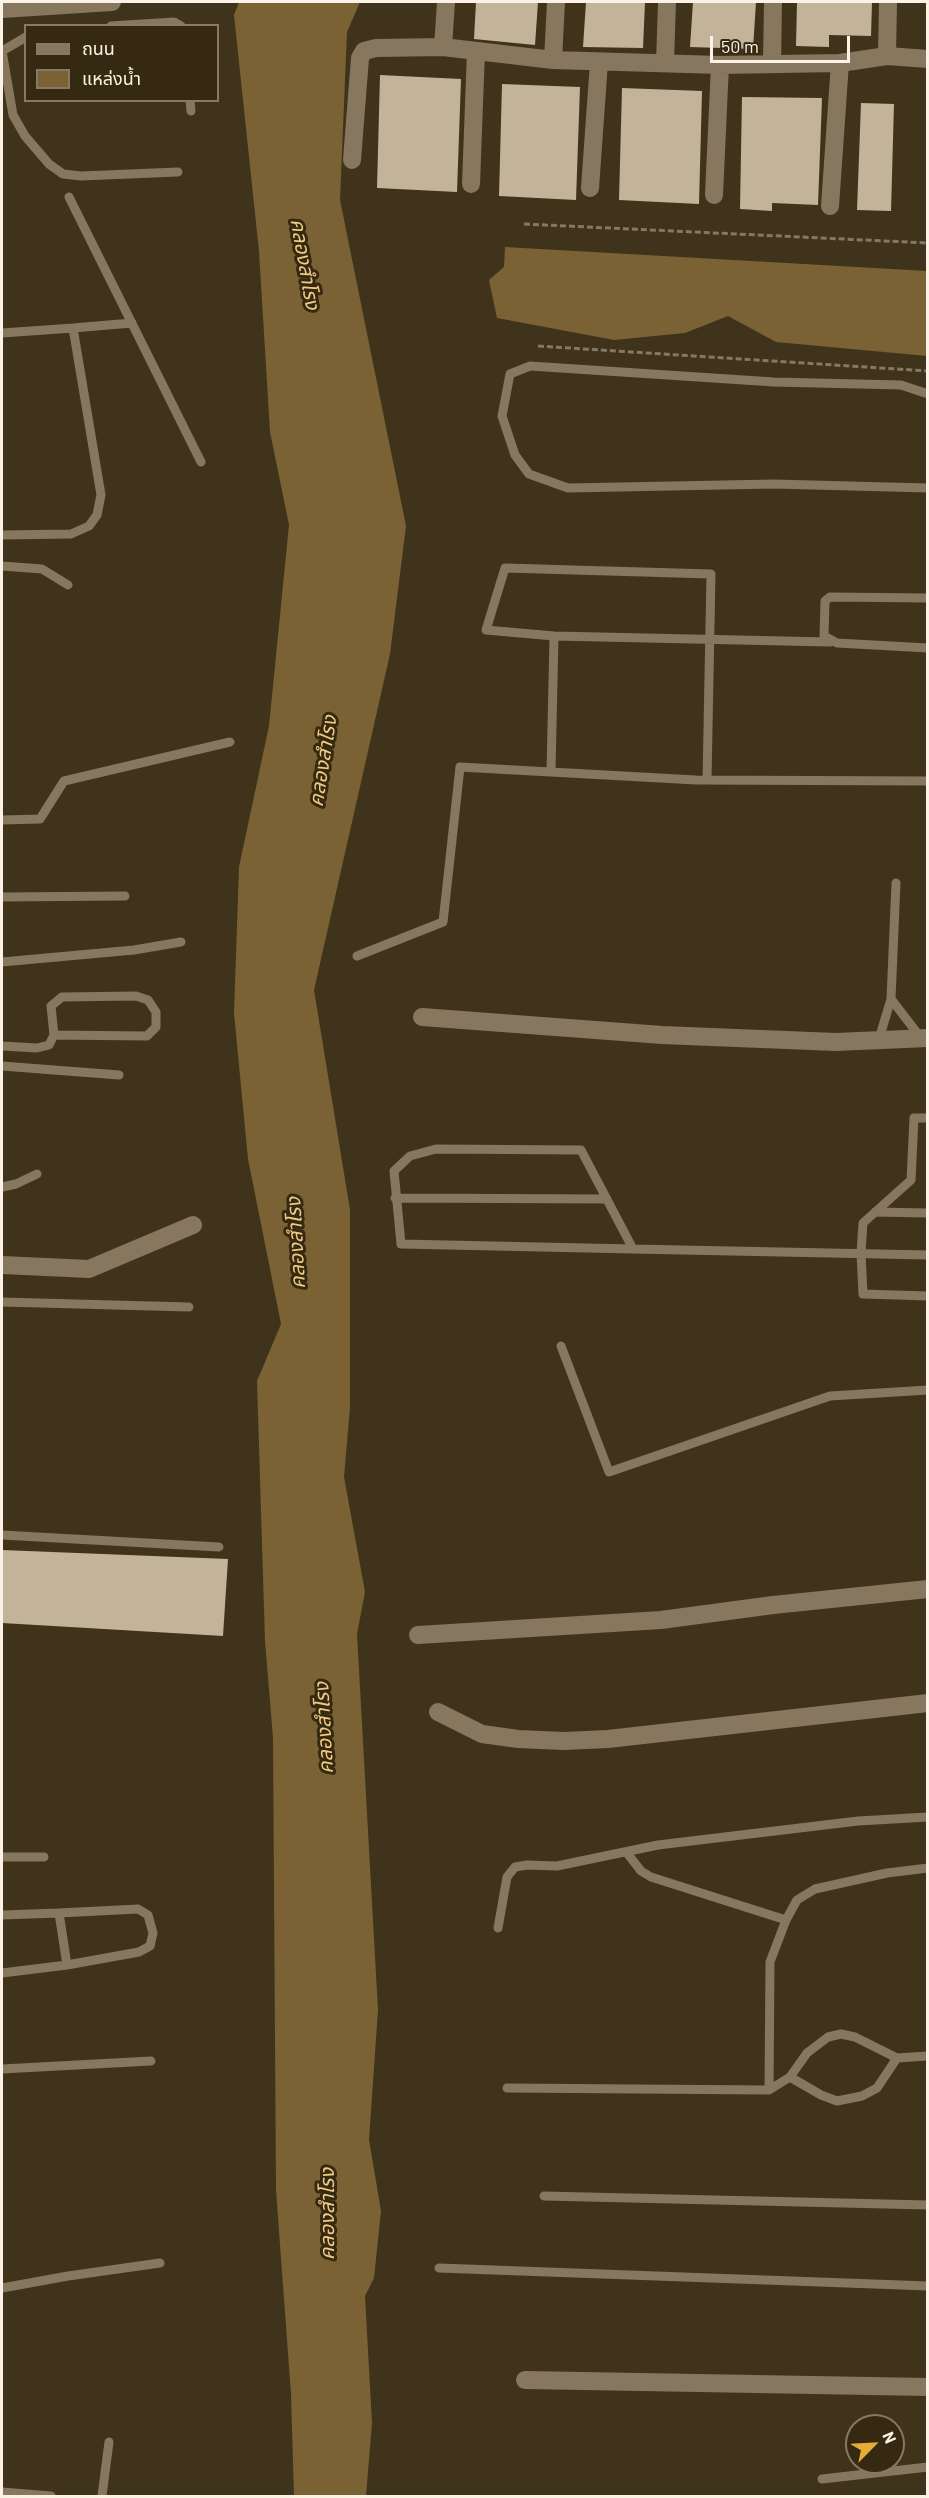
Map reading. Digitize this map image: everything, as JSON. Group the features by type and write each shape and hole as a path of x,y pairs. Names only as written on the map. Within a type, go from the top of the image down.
{"street":[{"path":"2,9 112,2"},
{"path":"443,47 446,2"},
{"path":"553,60 556,2"},
{"path":"665,63 667,2"},
{"path":"771,63 773,2"},
{"path":"886,56 888,2"},
{"path":"352,160 360,58 364,51 376,48 443,47 553,60 720,65 840,63 886,56 927,59"},
{"path":"471,184 476,51"},
{"path":"590,188 599,62"},
{"path":"830,206 840,63"},
{"path":"714,195 720,65"},
{"path":"422,1017 662,1035 836,1042 925,1038"},
{"path":"2,1265 90,1269 193,1225"},
{"path":"418,1635 661,1620 773,1605 927,1589"},
{"path":"438,1712 482,1734 518,1739 564,1741 927,1703"},
{"path":"525,2380 927,2387"}],"lane":[{"path":"142,24 174,22 178,24"},
{"path":"24,38 2,51 13,115 49,164 63,174 81,177 178,172"},
{"path":"190,102 191,111"},
{"path":"69,197 201,462"},
{"path":"2,333 132,323"},
{"path":"2,535 71,534 89,526 97,515 101,495 73,328"},
{"path":"927,394 901,385 774,382 530,366 510,374 502,416 515,455 529,474 568,488 774,484 927,488"},
{"path":"2,566 42,569 68,585"},
{"path":"707,780 711,641 711,574 505,568 486,630 554,636 711,641 830,642 927,648"},
{"path":"830,642 824,636 825,601 830,597 927,598"},
{"path":"551,772 554,636"},
{"path":"2,820 40,819 64,781 230,742"},
{"path":"357,956 443,922 460,767 707,780 927,781"},
{"path":"879,1040 891,999 896,883"},
{"path":"2,897 125,896"},
{"path":"2,962 134,950 181,942"},
{"path":"2,1046 37,1048 49,1045 54,1035 51,1006 62,997 136,996 148,1000 156,1012 156,1027 147,1036 54,1035"},
{"path":"891,999 925,1038"},
{"path":"2,1066 119,1075"},
{"path":"927,1118 914,1118 911,1180 863,1223 861,1253 863,1294 927,1296"},
{"path":"633,1249 581,1150 436,1149 410,1156 394,1171 401,1244 633,1249 861,1253 927,1255"},
{"path":"2,1187 16,1184 37,1174"},
{"path":"395,1198 607,1199"},
{"path":"874,1212 927,1213"},
{"path":"2,1302 189,1307"},
{"path":"561,1346 609,1472 830,1396 909,1389 927,1390"},
{"path":"2,1535 219,1547"},
{"path":"498,1928 507,1876 515,1868 527,1865 557,1866 658,1845 858,1821 927,1817"},
{"path":"627,1853 641,1871 651,1877 786,1920"},
{"path":"2,1857 44,1857"},
{"path":"769,2090 768,1979 770,1962 786,1920 797,1900 815,1889 887,1873 927,1868"},
{"path":"2,1915 138,1909 148,1915 153,1933 150,1946 139,1952 2,1973"},
{"path":"59,1913 66,1965"},
{"path":"507,2088 769,2090 790,2077 807,2053 828,2037 842,2034 855,2037 897,2058 927,2056"},
{"path":"790,2077 821,2096 837,2101 862,2096 878,2088 897,2058"},
{"path":"2,2069 151,2061"},
{"path":"544,2196 927,2205"},
{"path":"2,2288 160,2263"},
{"path":"439,2268 927,2286"},
{"path":"102,2496 109,2442"},
{"path":"822,2479 927,2468"},
{"path":"2,2492 51,2496"}],"path":[{"path":"524,224 927,243"},
{"path":"538,346 927,371"}],"water":[{"name":"คลองสำโรง","path":"239,2 360,2 347,32 340,200 406,526 390,654 314,990 350,1210 350,1408 344,1477 365,1592 357,1634 378,2010 369,2140 381,2211 374,2278 365,2296 372,2423 366,2496 294,2496 291,2394 276,2190 273,1738 265,1641 257,1381 281,1324 248,1159 234,1013 239,867 269,726 289,525 270,432 259,251 234,15"},
{"path":"505,247 927,271 927,356 776,342 728,316 685,333 614,340 497,318 489,280 504,267"}],"building":[{"path":"476,2 538,2 535,45 474,39"},
{"path":"586,2 645,2 643,48 583,47"},
{"path":"693,2 756,2 753,49 690,47"},
{"path":"797,2 872,2 871,36 829,35 829,47 796,46"},
{"path":"380,75 461,79 457,192 377,188"},
{"path":"502,84 580,87 576,200 499,196"},
{"path":"622,88 702,91 699,204 619,200"},
{"path":"742,97 822,98 818,205 772,203 772,211 740,209"},
{"path":"861,103 894,104 891,211 857,210"},
{"path":"2,1550 228,1559 223,1636 2,1623"}]}
